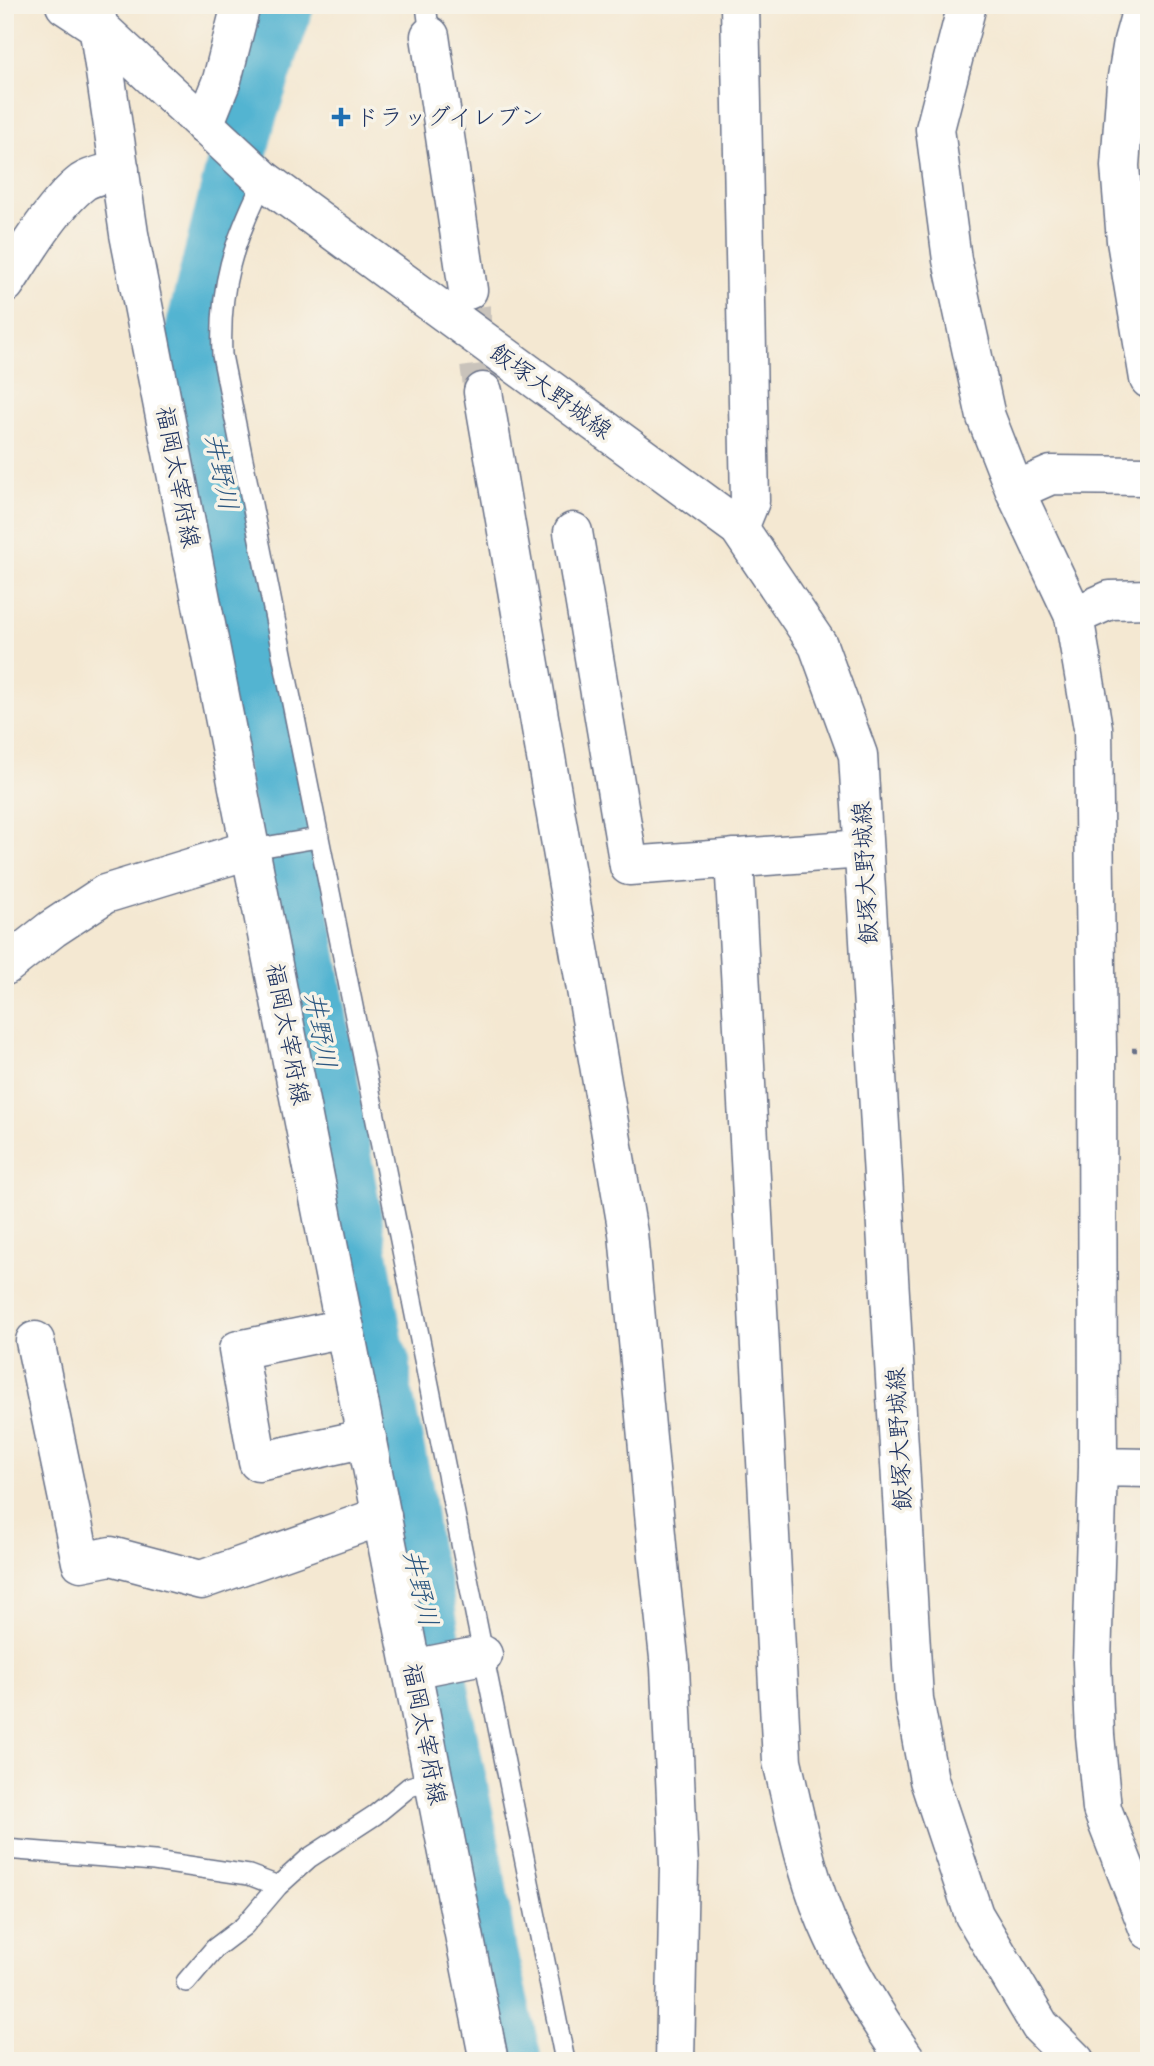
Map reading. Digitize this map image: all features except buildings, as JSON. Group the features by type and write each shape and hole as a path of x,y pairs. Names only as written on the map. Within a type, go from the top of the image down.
{"street":[{"name":"飯塚大野城線","path":"65,5 97,17 204,125 264,180 739,528 818,645 858,755 914,1699 929,1780 974,1915 1040,2026 1075,2061"},
{"path":"204,125 222,80 242,5"},
{"path":"739,528 750,501 740,5"},
{"path":"967,5 935,129 952,260 986,417 1014,491 1074,616 1093,728 1097,963 1098,1467 1093,1662 1095,1735 1102,1809 1149,1930"},
{"path":"1143,5 1133,41 1126,83 1120,166 1126,241 1142,298 1149,379"},
{"name":"福岡太宰府線","path":"97,17 132,247 261,848 345,1328 382,1516 419,1668 434,1780 489,2061"},
{"path":"428,21 468,290"},
{"path":"6,283 24,253 61,205 85,181 120,170"},
{"path":"484,393 628,1233 670,1667 678,1866 675,2061"},
{"path":"1014,491 1051,475 1149,476"},
{"path":"573,532 629,866 863,849"},
{"path":"1074,616 1110,600 1149,599"},
{"path":"5,966 52,929 104,894 261,848"},
{"path":"734,858 782,1761 811,1878 832,1934 855,1979 907,2061"},
{"path":"345,1328 238,1350 258,1462 367,1438"},
{"path":"35,1341 81,1562 111,1556 201,1580 382,1516"},
{"path":"1098,1467 1149,1468"},
{"path":"419,1668 483,1655"}],"lane":[{"path":"264,180 245,219 229,265 222,307 222,355 565,2061"},
{"path":"261,848 318,838"},
{"path":"186,1982 215,1948 244,1926 278,1886 309,1858 375,1815 409,1787 434,1780"},
{"path":"5,1849 154,1861 249,1875 278,1886"}],"waterway":[{"name":"井野川","path":"285,5 247,118 194,331 240,562 253,660 276,773 375,1346 382,1366 382,1387 404,1488 412,1551 424,1595 488,1953 513,2061"}],"tunnel":[{"path":"471,308 483,392"}],"place":[{"name":"ドラッグイレブン","path":"341,117"}]}
